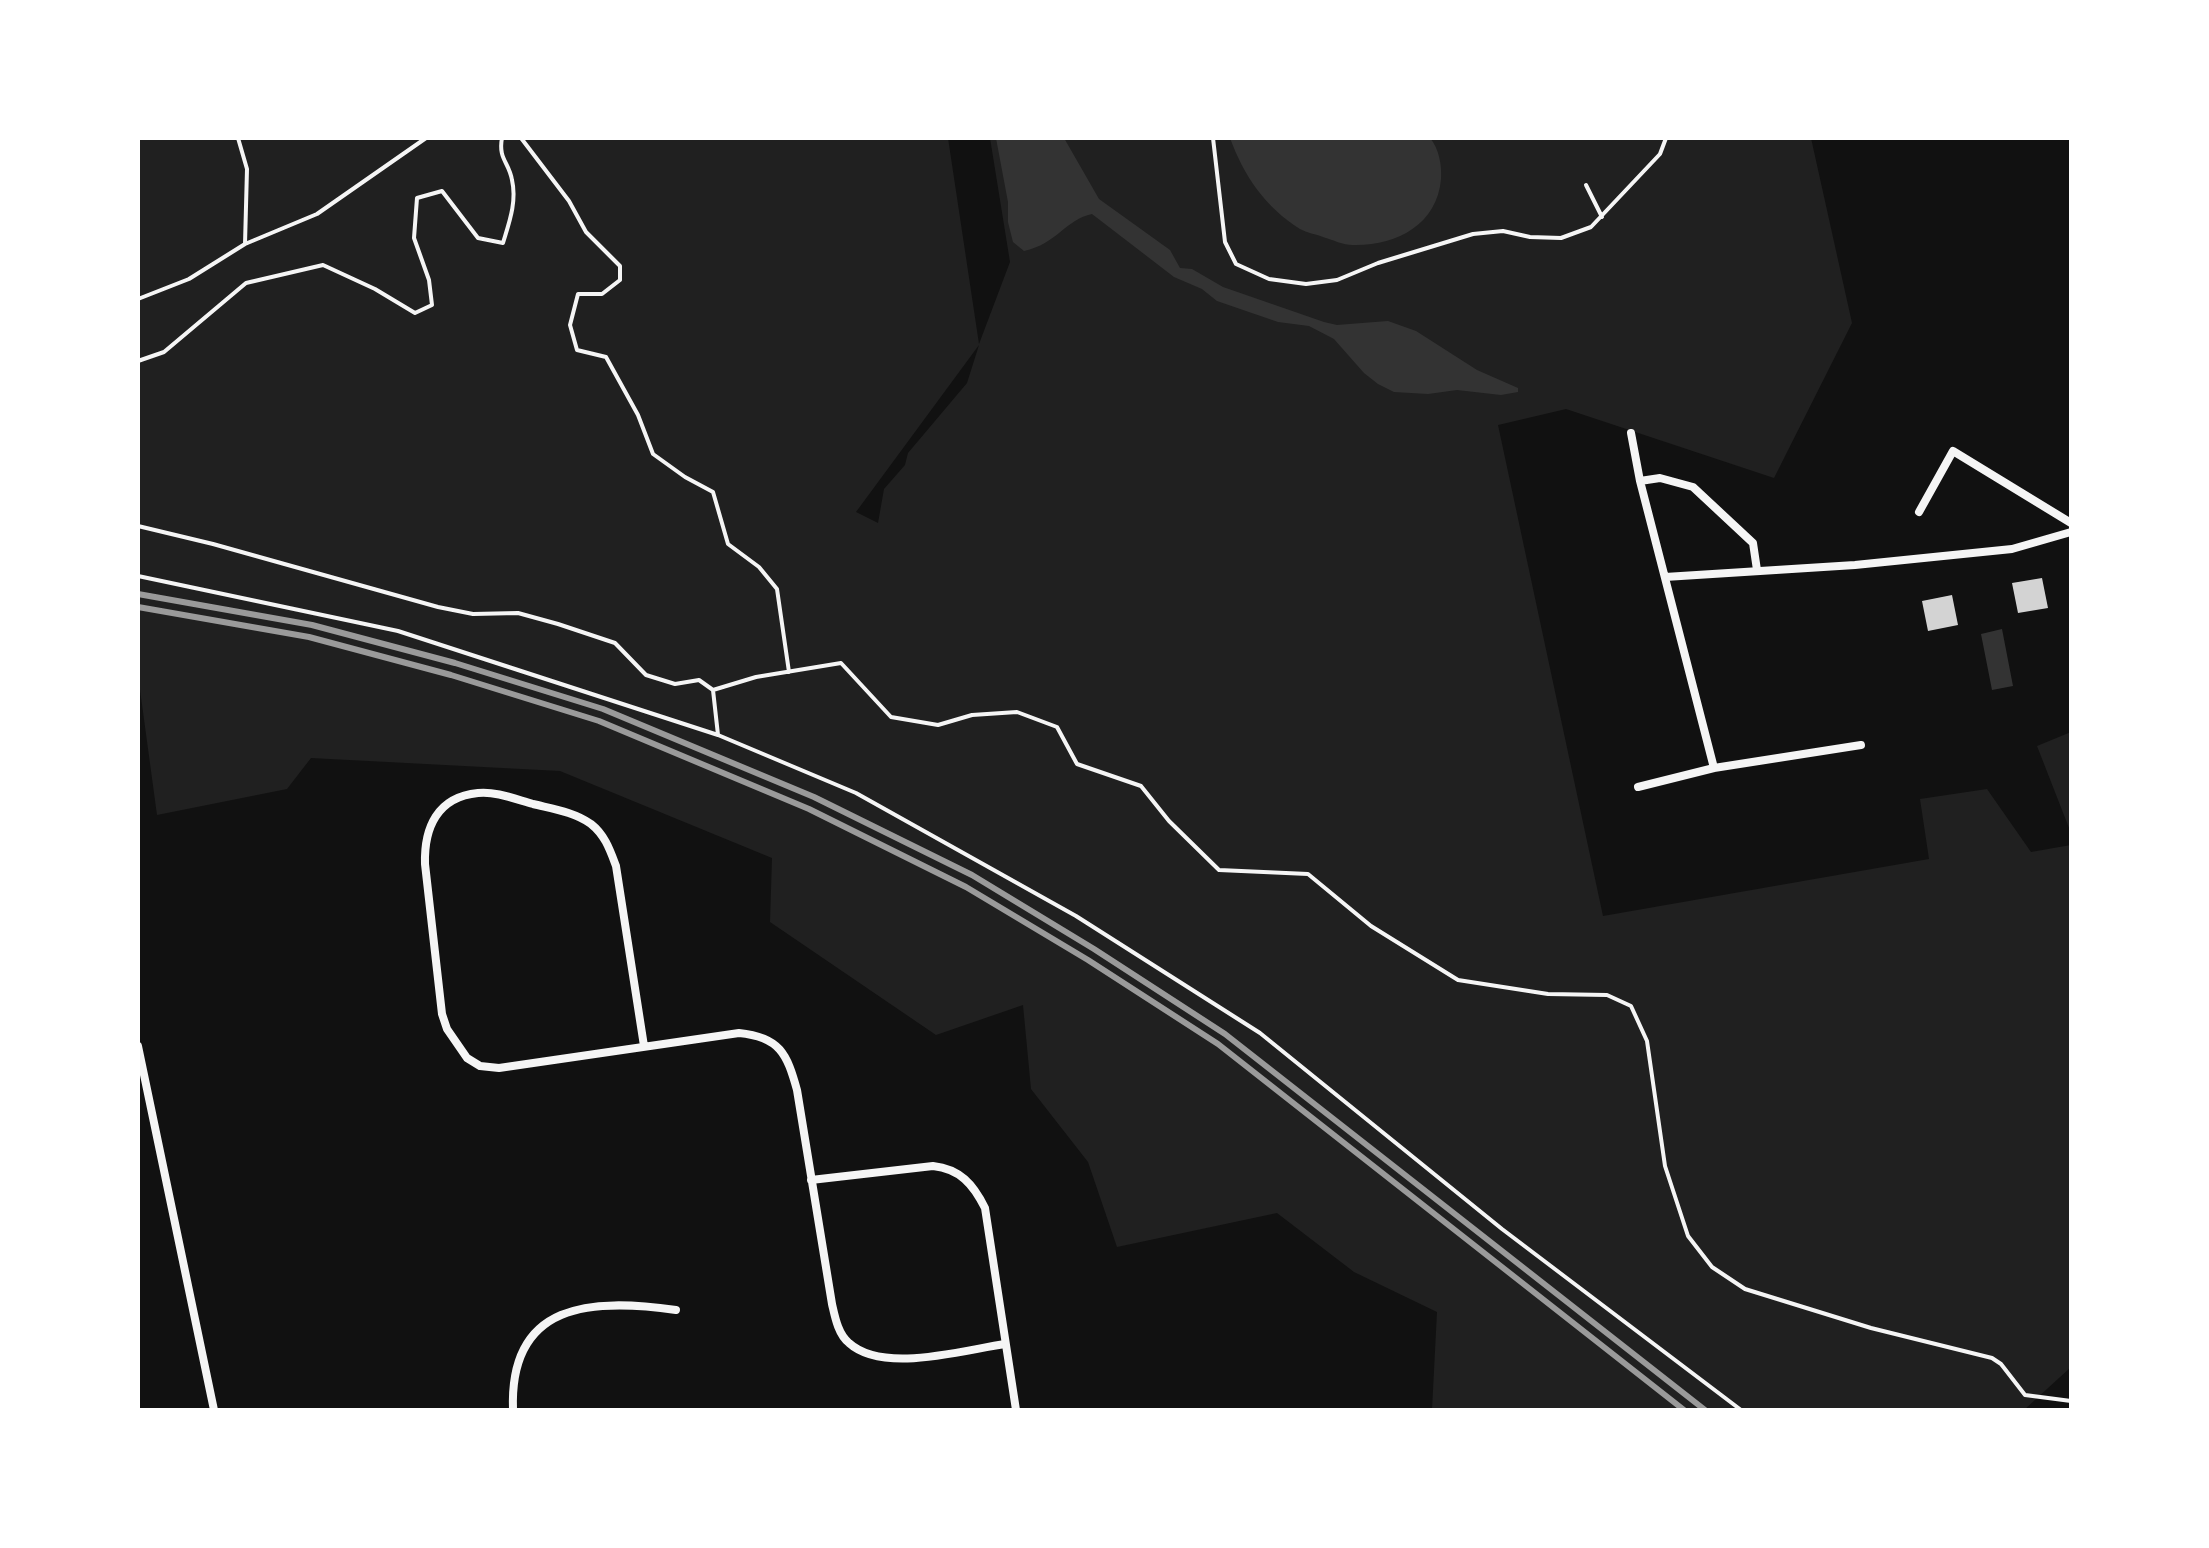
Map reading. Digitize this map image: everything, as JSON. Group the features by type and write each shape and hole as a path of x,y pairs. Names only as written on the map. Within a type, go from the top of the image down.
{"street":[{"path":"1631,433 1640,481 1714,768"},
{"path":"1919,512 1953,451 2071,523"},
{"path":"1640,481 1660,478 1693,487 1753,543 1757,570"},
{"path":"1665,577 1855,565 2012,549 2071,532"},
{"path":"1638,787 1714,768 1861,745"},
{"path":"644,1046 616,866 606,840 592,825 575,814 499,795 479,793 460,797 442,808 430,824 424,840 425,864 442,1014 455,1044 467,1058 480,1066 499,1068 739,1033 766,1037 790,1064 797,1090 832,1304 837,1325 846,1342 863,1353 898,1360 1005,1344"},
{"path":"138,1046 214,1410"},
{"path":"811,1180 933,1166 948,1168 964,1177 977,1191 985,1208 1016,1410"},
{"path":"513,1410 512,1388 518,1356 532,1335 550,1321 578,1309 605,1304 676,1310"}],"path":[{"path":"238,138 247,169 245,244"},
{"path":"138,299 189,279 245,244 317,214 426,138"},
{"path":"138,361 164,352 246,283 323,265 375,289 415,313 432,305 429,280 414,238 417,198 442,191 478,238 503,243 513,209 512,179 499,151 502,138"},
{"path":"521,138 569,201 586,232 620,266 620,280 602,294 578,294 570,325 577,350 606,357 638,415 653,454 713,492 728,544 759,567 777,589 789,672"},
{"path":"1213,138 1225,242 1236,264 1269,279 1306,284 1337,280 1378,263 1473,234 1503,231 1530,237 1561,238 1591,227 1660,154 1666,138"},
{"path":"1586,185 1602,217"},
{"path":"138,526 438,607 473,614 518,613 615,643 646,675 675,684 699,680 713,690 718,735"},
{"path":"138,576 398,631 718,735 856,793 1076,916 1260,1033 1502,1229 1741,1410"},
{"path":"713,690 756,677 841,663 891,717 938,725 972,715 1017,712 1057,727 1077,764 1141,786 1169,821 1219,870 1308,874 1371,926 1458,980 1548,994 1607,995 1631,1006 1647,1041 1665,1166 1688,1236 1712,1267 1745,1289 1871,1328 1992,1358 2001,1364 2025,1395 2071,1401"}],"shaded area":[{"path":"138,138 948,138 979,344 1010,262 990,138 1811,138 1852,323 1774,478 1566,409 1498,425 1603,916 1929,859 1920,799 1987,789 2031,852 2071,845 2071,1367 2024,1410 1432,1410 1437,1312 1354,1272 1277,1213 1117,1247 1088,1162 1031,1089 1023,1005 936,1035 770,922 772,858 560,771 311,758 287,789 157,815 138,675","holes":["979,345 967,383 908,453 905,465 884,489 878,523 856,512"]},
{"path":"996,138 1064,138 1099,199 1170,250 1180,268 1192,269 1223,287 1324,322 1337,325 1388,321 1416,331 1477,370 1518,388 1518,392 1501,395 1457,390 1428,394 1394,392 1364,373 1334,339 1309,326 1278,322 1217,301 1202,289 1174,277 1092,214 1075,221 1045,243 1024,251 1013,242 1008,222 1008,202"},
{"path":"1230,138 1430,138 1440,163 1438,195 1423,220 1399,237 1369,244 1342,243 1303,230 1276,211 1249,178"},
{"path":"2002,629 2013,686 1992,690 1981,634"},
{"path":"2071,732 2071,833 2037,746"}],"building":[{"path":"2042,578 2048,608 2018,613 2012,583"},
{"path":"1952,595 1958,625 1928,631 1922,601"}],"railway":[{"path":"138,594 312,625 455,663 603,709 814,797 972,875 1225,1034 1705,1410"},
{"path":"138,607 309,637 451,675 599,721 809,809 966,887 1088,960 1218,1044 1684,1410"}]}
